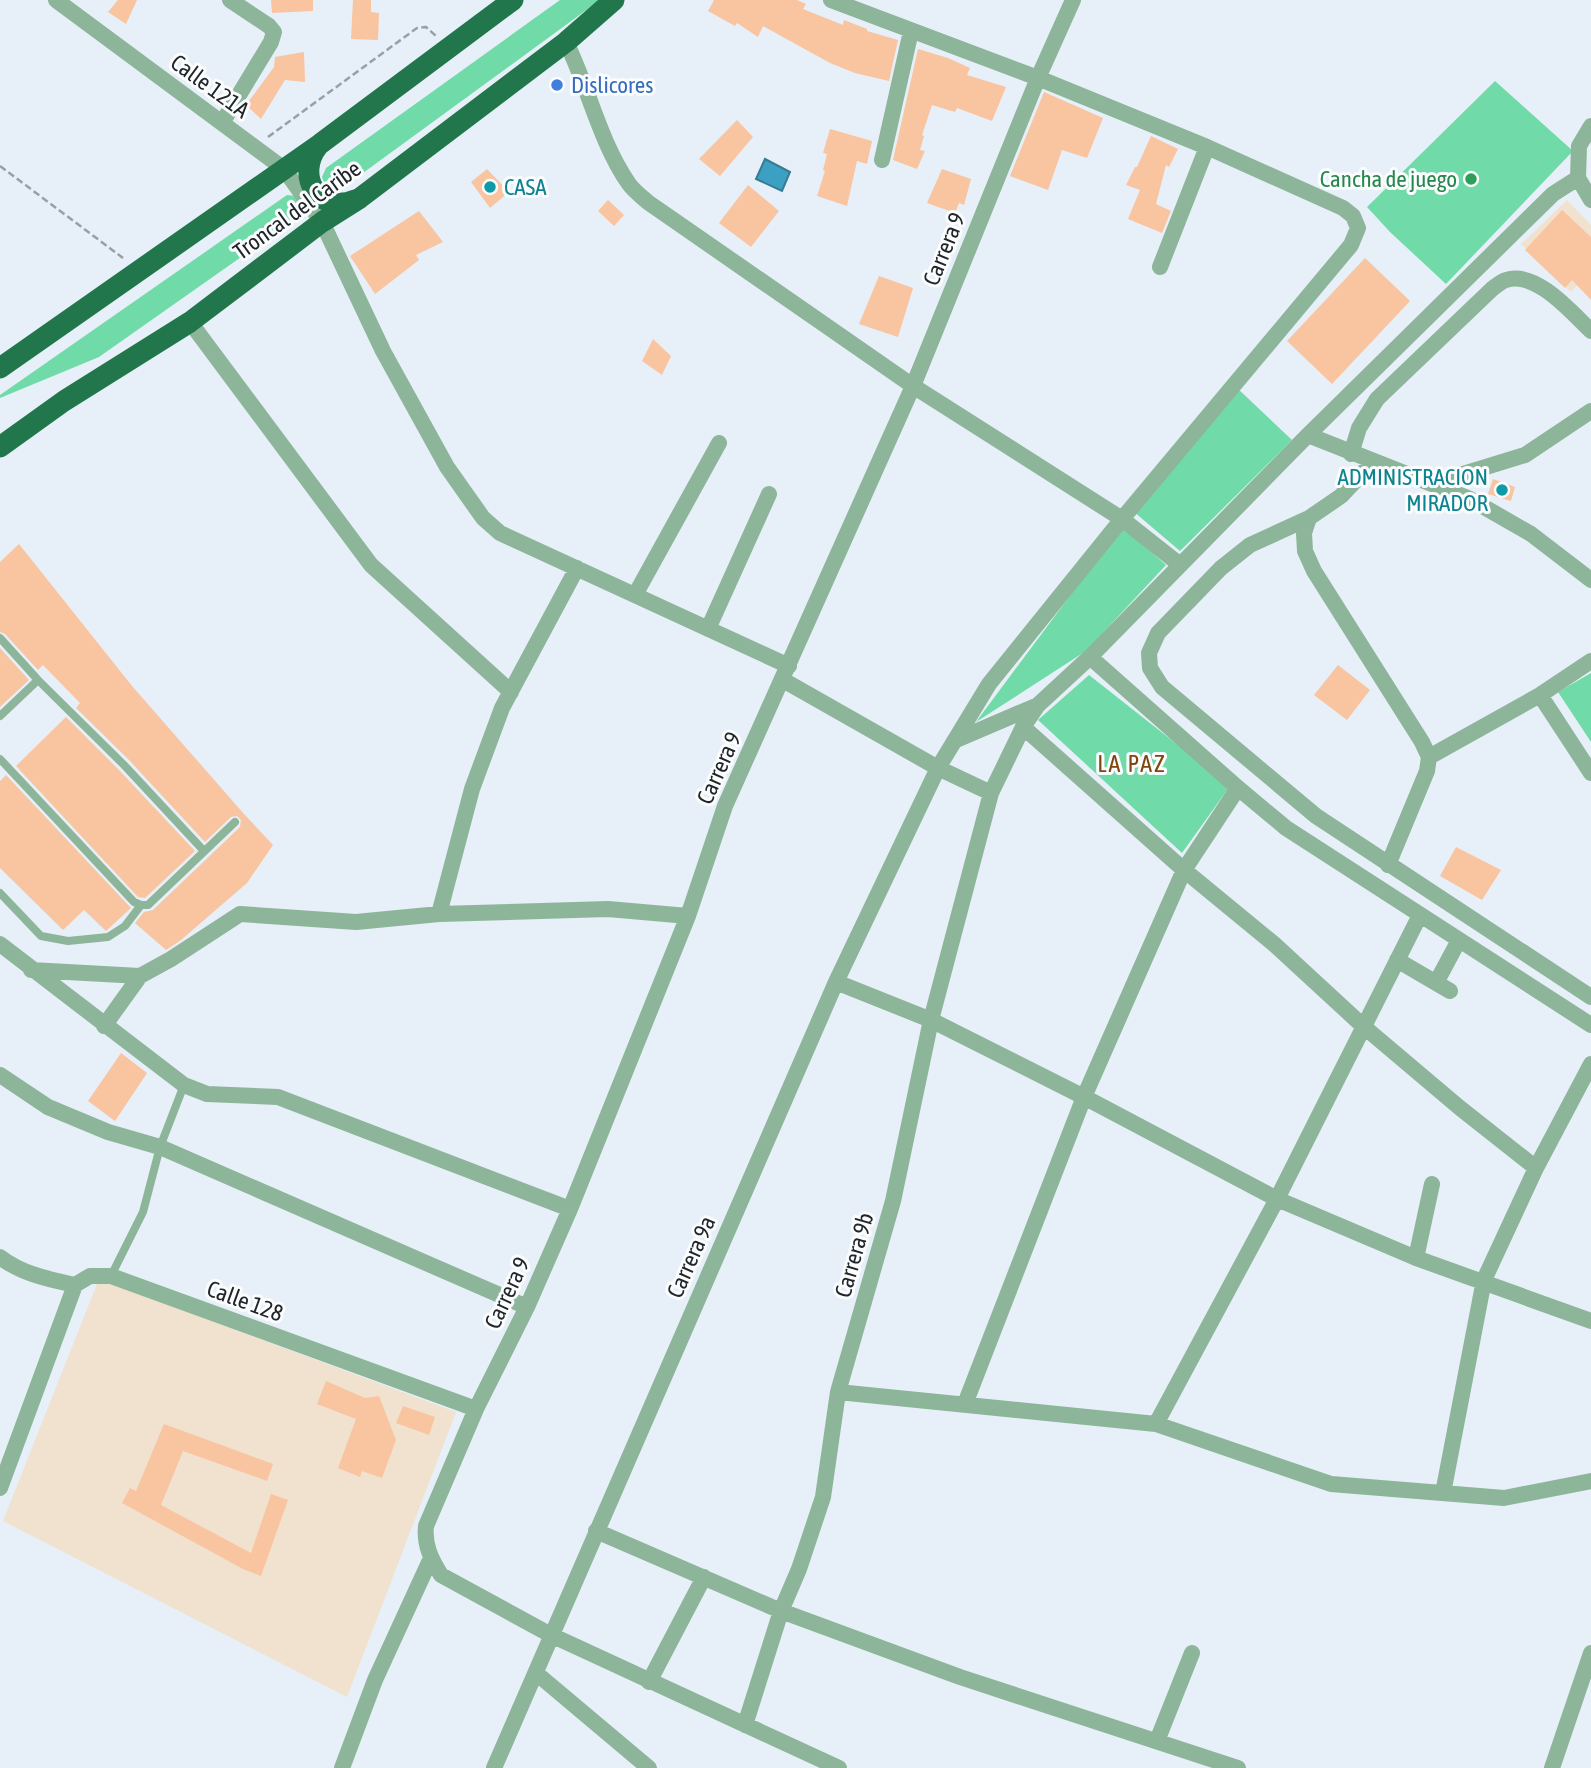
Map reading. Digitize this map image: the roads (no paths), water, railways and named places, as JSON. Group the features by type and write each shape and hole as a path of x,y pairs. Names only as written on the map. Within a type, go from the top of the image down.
{"highway":[{"name":"Troncal del Caribe","path":"0,368 320,144 513,0"},
{"name":"Troncal del Caribe","path":"0,447 64,401 190,322 566,42 614,0"},
{"path":"320,144 310,156 307,170 310,184 319,196 332,202 347,203 360,198"}],"street":[{"name":"Calle 121A","path":"56,0 284,169 323,222 383,351 447,467 483,518 500,533 708,629 786,673 938,768 991,793"},
{"path":"222,124 271,42 274,32 270,26 230,0"},
{"path":"831,0 1038,78 1207,147 1160,267"},
{"name":"Carrera 9","path":"431,1558 425,1540 426,1525 476,1409 527,1307 570,1209 688,916 725,806 913,386 1038,78 1073,0"},
{"path":"882,160 911,31"},
{"path":"566,42 613,157 630,185 649,203 913,386 1122,519 1179,564"},
{"path":"1591,126 1579,146 1578,178 1591,200"},
{"name":"Carrera 9a","path":"500,1765 551,1635 836,982 938,768 989,684 1122,519 1351,245 1358,228 1353,216 1343,208 1207,147"},
{"path":"954,741 1038,705 1090,657 1307,435 1553,194 1578,178"},
{"path":"1351,454 1359,428 1377,399 1492,289 1507,279 1536,283 1565,305 1591,331"},
{"path":"190,322 371,565 510,692"},
{"path":"1434,483 1525,455 1591,411"},
{"path":"1307,435 1470,499 1531,534 1591,580"},
{"path":"635,595 719,443"},
{"path":"1374,461 1341,496 1309,518 1250,545 1221,568 1158,633 1149,653 1150,668 1163,687 1315,816 1591,997"},
{"path":"708,629 768,494"},
{"path":"1309,518 1304,533 1305,551 1314,571 1422,741 1429,757 1427,771 1388,865"},
{"path":"439,914 472,789 510,692 577,568"},
{"path":"1090,657 1286,828 1591,1025"},
{"path":"1429,757 1540,695 1591,661"},
{"path":"1540,695 1591,773"},
{"name":"Carrera 9b","path":"745,1725 781,1611 799,1569 822,1497 838,1392 893,1201 930,1020 991,793 1023,727 1038,705"},
{"path":"1023,727 1184,870 1274,944 1363,1026 1536,1168"},
{"path":"965,1404 1084,1097 1184,870 1238,788"},
{"path":"104,1026 140,976 240,914 356,922 439,914 608,909 688,916"},
{"path":"1156,1424 1277,1199 1420,915"},
{"path":"1396,960 1443,987 1459,940"},
{"path":"0,944 184,1086 207,1094 278,1097 570,1209"},
{"path":"32,970 140,976"},
{"path":"836,982 930,1020 1084,1097 1277,1199 1416,1258 1484,1280 1591,1321"},
{"path":"1443,1493 1484,1280 1536,1168 1591,1064"},
{"path":"0,1074 48,1107 108,1132 160,1147 527,1307"},
{"path":"1416,1258 1432,1184"},
{"path":"0,1256 12,1266 41,1278 75,1285"},
{"path":"0,1489 75,1285 90,1276 111,1276"},
{"name":"Calle 128","path":"111,1276 476,1409"},
{"path":"838,1392 1156,1424 1331,1484 1504,1498 1591,1481"},
{"path":"596,1531 781,1611 960,1677 1238,1768"},
{"path":"431,1558 441,1575 551,1635 839,1768"},
{"path":"342,1768 375,1680 431,1558"},
{"path":"649,1682 704,1577"},
{"path":"1157,1741 1192,1653"},
{"path":"1552,1768 1591,1653"},
{"path":"536,1673 649,1768"}],"lane":[{"path":"0,638 204,851"},
{"path":"0,716 38,680"},
{"path":"0,760 134,902 141,905 148,905 235,822"},
{"path":"0,893 41,936 68,941 108,936 125,926 141,905"},
{"path":"111,1276 143,1212 160,1147 184,1086"}],"water":[{"path":"765,159 790,172 782,191 756,179"}],"place":[{"name":"Dislicores","path":"557,85"},
{"name":"Cancha de juego","path":"1471,179"},
{"name":"CASA","path":"490,187"},
{"name":"ADMINISTRACION MIRADOR","path":"1502,490"}],"district":[{"name":"LA PAZ","path":"1132,764"}]}
